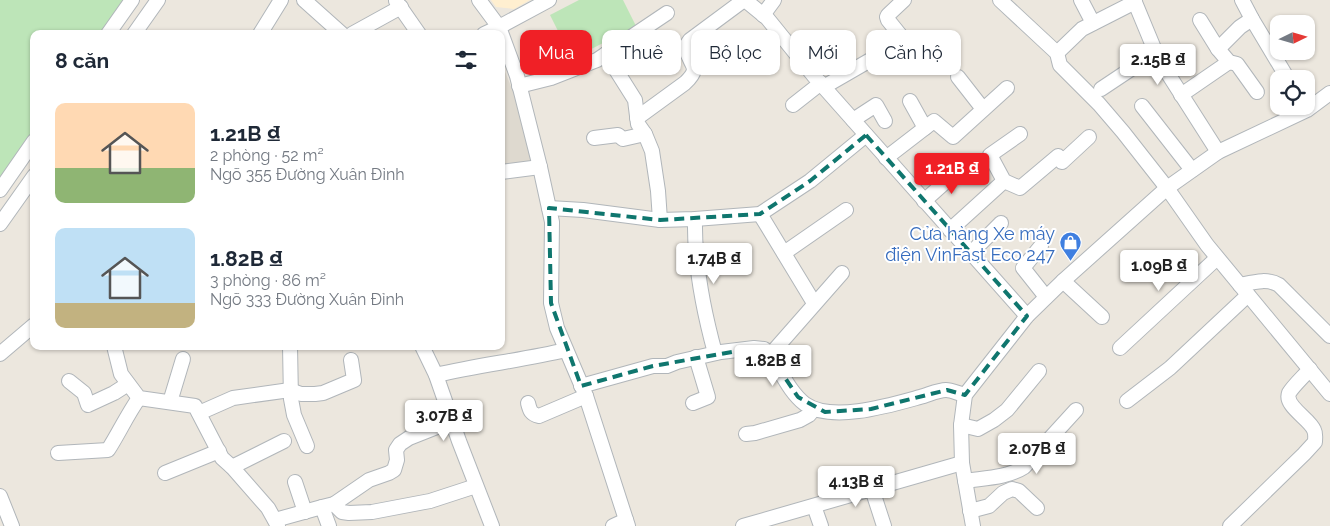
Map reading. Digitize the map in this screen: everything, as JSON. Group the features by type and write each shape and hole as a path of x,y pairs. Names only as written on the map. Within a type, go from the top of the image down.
{"street":[{"path":"111,30 132,0"},
{"path":"138,30 158,0"},
{"path":"262,30 281,0"},
{"path":"304,0 338,30"},
{"path":"479,0 500,30"},
{"path":"493,30 548,0"},
{"path":"637,118 692,76 694,68 686,49 690,40 745,0 763,15 886,158 1027,316"},
{"path":"763,15 774,0"},
{"path":"897,30 887,17 904,0"},
{"path":"1000,0 1057,53 1060,65 1099,104 1123,132 1167,188 1217,258 1330,394"},
{"path":"1081,0 1093,23"},
{"path":"1242,0 1283,70"},
{"path":"1057,53 1082,29 1135,1 1158,58 1218,152"},
{"path":"358,30 398,4 416,30"},
{"path":"641,30 667,12"},
{"path":"1218,49 1240,27 1252,19"},
{"path":"1200,20 1218,49 1229,62 1237,64 1257,92"},
{"path":"505,43 517,76 552,222 551,303 557,328 584,391 622,524"},
{"path":"1100,89 1156,53"},
{"path":"519,86 551,78 602,57"},
{"path":"1181,94 1229,62"},
{"path":"793,105 822,85 866,63"},
{"path":"619,75 634,100 638,124 645,134 652,151 660,220"},
{"path":"958,77 983,109"},
{"path":"886,158 934,121 953,137 1007,88"},
{"path":"1315,102 1330,93"},
{"path":"910,101 924,128"},
{"path":"853,120 876,105 885,121"},
{"path":"1142,106 1192,170"},
{"path":"972,522 962,463 961,425 965,395 1027,316 1063,281 1167,188 1218,152 1292,115"},
{"path":"594,138 618,135 623,139 645,134"},
{"path":"1020,134 990,155 1004,181 1020,188 1058,156 1062,162 1089,137"},
{"path":"549,208 583,210 660,220 760,214 810,181 866,135"},
{"path":"0,190 30,147"},
{"path":"505,171 540,167"},
{"path":"924,201 961,168"},
{"path":"950,230 1004,181"},
{"path":"0,224 30,184"},
{"path":"784,253 846,210"},
{"path":"760,214 814,303"},
{"path":"695,219 694,243 700,290 715,353"},
{"path":"971,253 1001,223"},
{"path":"1041,246 1023,268 1046,297"},
{"path":"1120,348 1217,258"},
{"path":"770,355 842,273"},
{"path":"1127,401 1170,368 1244,290 1266,280 1279,285 1330,336"},
{"path":"1063,281 1102,317"},
{"path":"0,354 30,328"},
{"path":"528,403 530,411 539,416 584,391 642,369 658,365 666,366 715,353 754,348 764,349 770,355 798,397 814,409 825,412 836,413 871,409 947,390 965,395"},
{"path":"115,350 121,374 139,398 195,406 222,458 268,508 277,523 328,505 369,480 390,473 394,470 397,460 396,450 400,444 409,438 452,421"},
{"path":"290,350 290,390 294,415 307,446"},
{"path":"424,350 436,375 492,526"},
{"path":"436,375 566,350"},
{"path":"693,403 708,397 696,358"},
{"path":"170,402 183,359"},
{"path":"199,413 233,398 290,390 301,394 323,393 354,380 351,360"},
{"path":"1230,526 1315,442 1314,428 1290,404 1288,398 1310,369"},
{"path":"961,425 978,430 994,420 1007,410 1039,371"},
{"path":"69,381 84,393 88,405 128,384"},
{"path":"58,453 108,450 139,398"},
{"path":"746,434 800,420 805,418 814,409"},
{"path":"965,482 1003,475 1024,467 1076,410"},
{"path":"232,467 284,441"},
{"path":"165,473 219,452"},
{"path":"743,526 962,463"},
{"path":"295,482 305,512"},
{"path":"328,505 342,512 372,512 430,501 476,486"},
{"path":"872,489 884,526"},
{"path":"972,522 1002,493 1012,489 1019,491 1037,508"},
{"path":"0,496 12,526"},
{"path":"328,505 329,526"},
{"path":"814,506 821,526"}],"highlighted area":[{"path":"866,135 1027,316 965,395 947,390 871,409 825,412 798,397 767,351 754,348 653,366 581,386 551,303 549,208 660,220 760,214 810,181"}],"shaded area":[{"path":"491,0 530,0 514,9 496,7"},
{"path":"505,72 519,106 532,163 505,166"}],"green space":[{"path":"0,0 124,0 104,30 30,30 30,135 0,178"},
{"path":"579,0 623,0 636,26 628,30 602,30 602,44 592,49 592,30 558,30 550,15"}],"place":[{"name":"Cửa hàng Xe máy điện VinFast Eco 247","path":"1071,262"}]}
